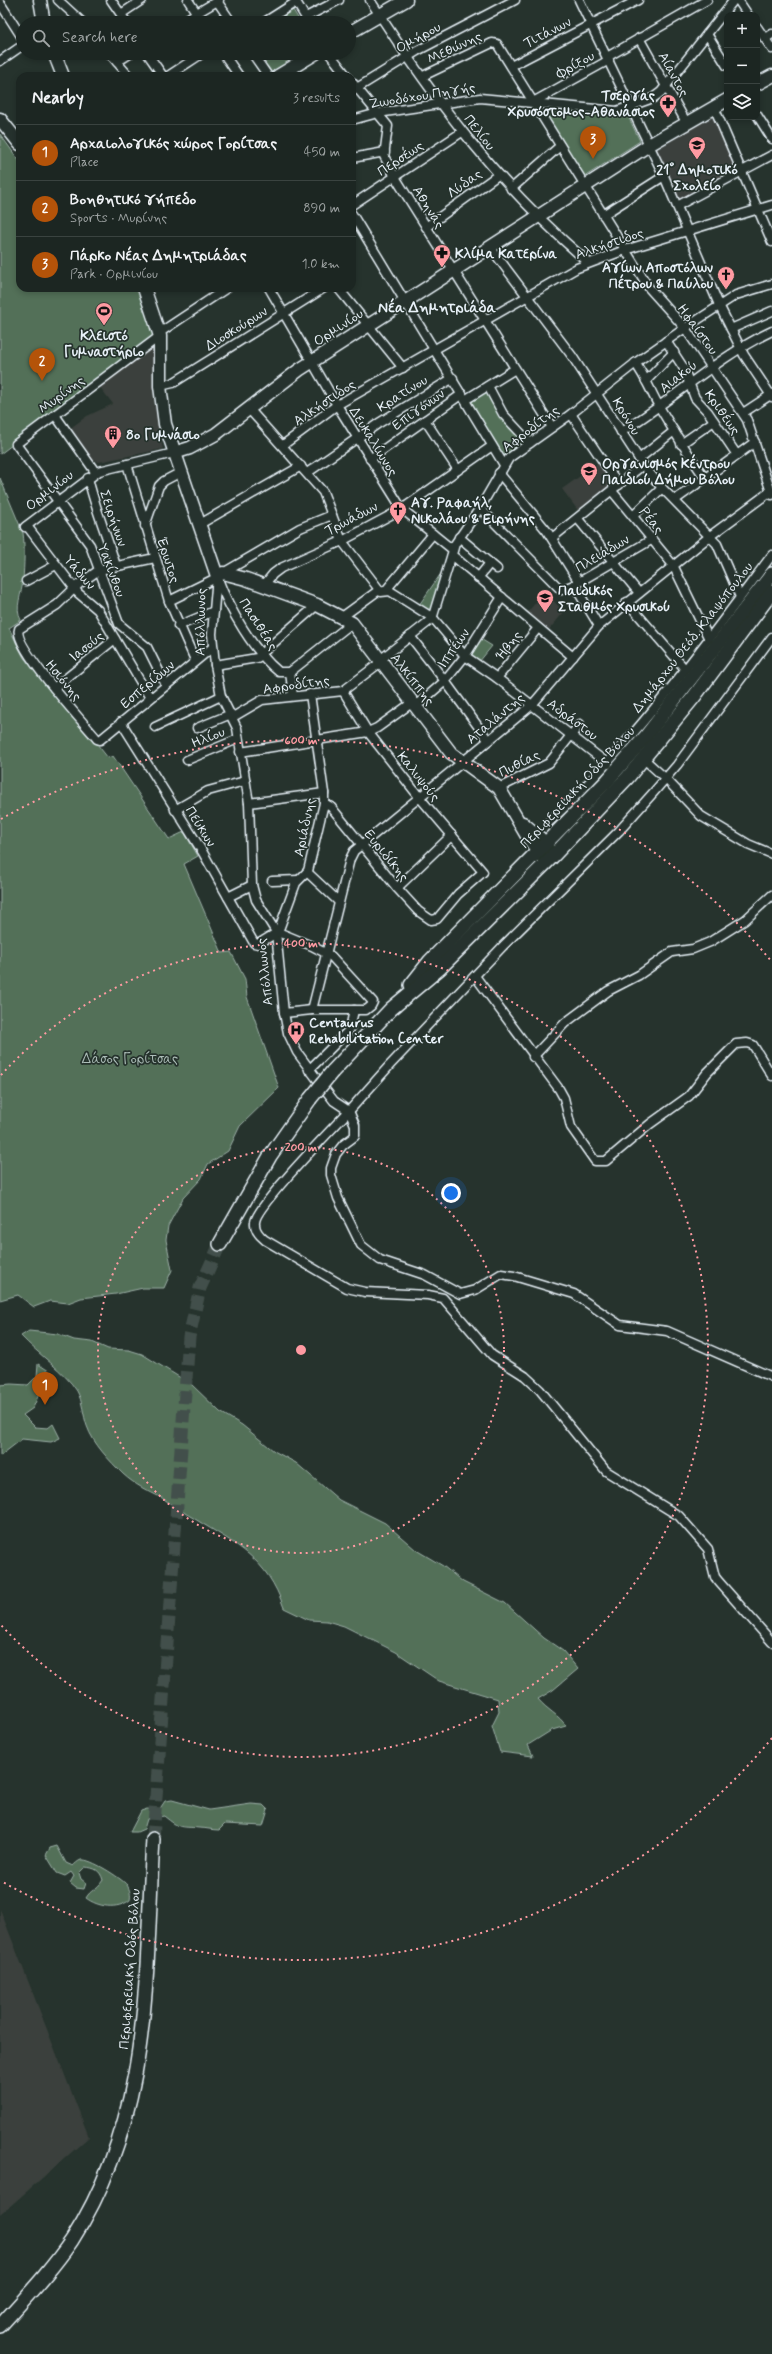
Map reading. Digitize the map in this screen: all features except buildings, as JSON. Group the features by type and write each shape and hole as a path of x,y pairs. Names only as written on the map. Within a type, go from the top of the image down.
{"main road":[{"name":"Περιφερειακή Οδός Βόλου","path":"220,1244 270,1156 310,1099 332,1072 391,1009 430,961 607,781 646,736 772,574"},
{"name":"Περιφερειακή Οδός Βόλου","path":"391,1009 440,968 550,859 644,759 693,698 772,592"},
{"name":"Περιφερειακή Οδός Βόλου","path":"0,2326 51,2269 83,2220 114,2154 128,2107 144,2018 153,1839"}],"street":[{"path":"40,0 43,16"},
{"path":"58,0 75,16"},
{"path":"111,0 121,14 142,0"},
{"path":"188,0 198,16"},
{"path":"191,16 218,0 228,16"},
{"path":"313,16 339,0"},
{"name":"Πελίου","path":"370,0 462,132 498,175 537,217 589,263"},
{"path":"356,29 406,0"},
{"name":"Ομήρου","path":"356,84 499,4 515,0"},
{"path":"579,0 664,176 719,305 740,347 772,395 743,413"},
{"name":"Τιτάνων","path":"511,66 638,0"},
{"name":"Φρίξου","path":"533,102 639,38 708,0"},
{"name":"Ζωοδόχου Πηγής","path":"356,119 378,113 480,98 613,111 631,107 655,97 666,87 734,0"},
{"path":"738,0 746,12"},
{"path":"274,16 296,1 305,16"},
{"path":"0,3 16,28"},
{"path":"760,29 768,36 772,49"},
{"path":"707,34 724,61"},
{"name":"Αίαντος","path":"639,38 686,122"},
{"name":"Μεθώνης","path":"423,76 492,43 497,44"},
{"name":"Ηφαίστου","path":"497,44 648,288 685,328 710,367 743,413 755,442 771,494"},
{"path":"0,61 16,50"},
{"path":"57,60 61,72"},
{"path":"120,60 117,62 126,72"},
{"path":"152,60 160,72"},
{"path":"174,72 192,60"},
{"path":"228,60 236,72"},
{"path":"257,60 265,72"},
{"path":"285,72 304,60"},
{"path":"334,60 344,72"},
{"path":"760,82 772,76"},
{"path":"356,86 378,113 388,129 384,152 356,157"},
{"name":"Ορμινίου","path":"26,527 96,473 174,453 205,440 250,409 311,362 649,145 686,122 724,102"},
{"path":"714,107 772,242"},
{"path":"0,119 16,139"},
{"path":"760,120 772,139"},
{"name":"Περσέως","path":"356,202 462,132"},
{"path":"511,189 560,146"},
{"name":"Αθηνάς","path":"384,152 384,158 395,177 552,427"},
{"path":"677,206 772,155"},
{"name":"Λύδας","path":"426,227 498,175"},
{"path":"603,215 664,176"},
{"name":"Αλκήστιδος","path":"283,446 337,406 526,297 589,263 625,250 772,205"},
{"path":"356,221 453,378 504,465"},
{"name":"Κρόνου","path":"490,247 598,393 641,462 662,488 710,536 720,550 740,597"},
{"name":"Αφροδίτης","path":"197,728 232,715 262,700 343,691 433,618 452,553 459,537 480,508 504,465 513,455 571,414 635,363 719,305 736,296 772,284"},
{"name":"Απόλλωνος","path":"145,292 160,334 160,386 163,415 174,453 219,576 214,611 213,647 215,665 221,696 232,715 238,739 249,803 252,885 256,900 277,933 284,1013 292,1043 309,1070 334,1101 350,1110"},
{"path":"160,334 221,292"},
{"name":"Δευκαλίωνος","path":"271,292 337,406 402,509 433,534 478,578 573,657"},
{"name":"Διοσκούρων","path":"160,386 173,383 318,292"},
{"path":"341,292 402,368"},
{"path":"731,329 772,311"},
{"name":"Αιακού","path":"621,432 659,407 710,367 740,347 772,331"},
{"name":"Μυρίνης","path":"16,444 160,334"},
{"name":"Κριθέως","path":"666,341 674,352 690,384 695,398 714,421 737,455"},
{"path":"646,381 674,352"},
{"path":"635,363 645,375 646,381 659,407 681,444 705,478"},
{"name":"Επιγόνων","path":"370,459 425,420 464,397 488,386 515,369"},
{"name":"Κρατίνου","path":"307,473 401,408 453,378"},
{"path":"488,386 503,414 530,443"},
{"name":"Αδράστου","path":"250,409 323,492 342,541 383,590 433,618 464,656 497,678 608,764"},
{"path":"571,414 619,485"},
{"name":"Σειρήνων","path":"55,415 96,473"},
{"path":"425,420 458,470"},
{"path":"681,444 714,421"},
{"path":"552,538 578,519 619,485 674,431"},
{"path":"675,500 755,442"},
{"name":"Υακίνθου","path":"16,444 90,545 119,624 147,647 166,685"},
{"name":"Τρωάδων","path":"264,585 273,574 281,568 342,541 402,509 492,446"},
{"name":"Έρωτος","path":"127,464 169,601 178,626 195,660"},
{"path":"200,524 301,466"},
{"path":"145,526 159,486 164,481 181,472"},
{"path":"499,474 552,538 598,626"},
{"name":"Σειρήνων","path":"88,478 94,507 104,526 116,566"},
{"path":"633,516 662,488"},
{"name":"Ρέας","path":"612,491 673,565 709,639"},
{"name":"Αταλάντης","path":"312,1010 351,855 362,844 463,763 488,740 532,705 598,626 710,536 771,494"},
{"name":"Πλειάδων","path":"480,508 560,589 563,590 576,584 651,540"},
{"path":"169,601 219,576 300,528 332,515"},
{"path":"578,519 639,593"},
{"name":"Υάδων","path":"26,527 74,589 98,610 150,698"},
{"path":"293,696 290,672 347,620 383,590 433,534"},
{"path":"459,537 497,569"},
{"name":"Δημάρχου Θεόδ. Κλαψόπουλου","path":"549,822 608,764 686,669 772,555"},
{"path":"74,589 99,570 155,558"},
{"path":"478,578 490,563"},
{"path":"26,581 56,565"},
{"path":"219,576 264,585"},
{"name":"Πασιθέας","path":"219,576 223,592 248,635 262,654 279,672 290,672"},
{"name":"Αλκίππης","path":"264,585 317,605 347,620 381,661 451,753 499,788 518,819 550,859"},
{"name":"Ησιόνης","path":"74,589 57,606 18,631 33,662 98,740"},
{"name":"Ιππέων","path":"368,732 377,728 414,704 445,681 464,656 502,597"},
{"path":"626,602 686,669"},
{"path":"215,665 257,658 317,605"},
{"path":"178,626 214,611"},
{"name":"Ήβης","path":"497,678 538,628"},
{"path":"410,636 488,740"},
{"path":"772,637 681,760 619,831 475,976 390,1065 287,1177 258,1213 255,1223 258,1233 265,1240 347,1288 382,1294 428,1295 446,1300 492,1355 525,1376 540,1390 606,1471 679,1516 708,1548 718,1582 772,1642"},
{"name":"Ιασούς","path":"54,688 115,639"},
{"name":"Εσπερίδων","path":"98,740 122,722 195,660 213,647"},
{"name":"Καλυψούς","path":"343,691 368,732 420,798 483,871 482,874 454,899 437,919 433,921"},
{"name":"Αριάδνης","path":"277,933 298,880 307,872 324,803 324,793 310,694"},
{"path":"155,727 221,696"},
{"name":"Πεύκων","path":"122,722 256,944 277,933"},
{"name":"Πυθίας","path":"499,788 543,768 572,736 580,724"},
{"path":"240,752 368,732"},
{"name":"Ηλίου","path":"187,760 238,739"},
{"path":"644,759 665,778 701,816 748,844 772,854"},
{"path":"175,810 208,791 245,781"},
{"path":"249,803 324,793"},
{"name":"Ευριδίκης","path":"324,803 331,807 397,888 418,911 433,921"},
{"path":"397,888 452,835"},
{"path":"307,872 339,902"},
{"path":"272,881 298,880"},
{"path":"228,897 252,885"},
{"path":"533,1057 565,1023 608,991 639,975 672,952 693,949 710,942 745,920 772,896"},
{"path":"277,933 326,954 336,960 371,998 373,1004 368,1008 354,1010 312,1010 284,1013"},
{"path":"475,976 533,1057 559,1090 564,1098 571,1127 590,1157 598,1162 606,1161 650,1124 689,1096 707,1073 736,1044 742,1042 753,1046 772,1076"},
{"path":"309,1070 350,1029 354,1010"},
{"path":"350,1110 355,1125 355,1136 343,1145 333,1161 331,1168 333,1184 357,1238 368,1252 380,1260 425,1275 460,1294 467,1293 505,1274 561,1289 585,1300 620,1325 667,1331 772,1377"}],"shaded area":[{"name":"21° Δημοτικό Σχολείο","path":"714,115 738,170 679,203 656,150"},
{"path":"153,344 154,402 163,449 99,462 91,459 69,429 87,416 113,404 99,386"},
{"name":"Οργανισμός Κέντρου Παιδιού Δήμου Βόλου","path":"600,462 615,484 579,512 562,489"},
{"name":"Παιδικός Σταθμός Χρυσικού","path":"545,592 564,612 547,632 525,615"},
{"path":"0,1909 89,2137 0,2215"}],"green space":[{"path":"293,10 297,16 283,16"},
{"path":"260,60 292,60 272,72 268,72"},
{"path":"549,108 619,117 627,114 640,141 584,177 543,111"},
{"path":"0,134 16,156 16,292 141,292 157,335 0,454"},
{"path":"487,391 523,442 502,458 469,402"},
{"name":"Δάσος Γορίτσας","path":"0,478 23,533 24,544 23,580 18,606 21,620 9,628 24,658 98,741 97,744 108,758 113,756 169,839 184,832 198,856 184,864 222,953 231,952 245,979 247,997 279,1088 240,1126 228,1151 208,1164 201,1179 183,1198 168,1226 166,1240 172,1270 164,1288 143,1288 116,1294 81,1298 68,1303 50,1301 34,1307 18,1295 0,1300"},
{"path":"442,572 443,573 430,613 419,605"},
{"path":"479,638 492,646 479,662 468,654"},
{"path":"29,1331 58,1334 74,1340 92,1342 108,1349 129,1350 142,1354 192,1385 220,1412 242,1425 274,1451 296,1463 339,1500 385,1523 416,1550 443,1566 463,1582 505,1603 544,1638 563,1651 578,1669 553,1690 538,1699 566,1726 552,1730 528,1745 533,1756 500,1752 492,1726 499,1712 498,1699 439,1681 396,1652 344,1626 327,1621 309,1620 284,1608 269,1577 249,1554 162,1498 142,1488 123,1474 107,1458 90,1433 77,1391 66,1377 21,1336"},
{"path":"38,1364 49,1371 33,1408 23,1415 35,1427 48,1428 53,1424 60,1438 51,1442 22,1439 0,1456 0,1385 28,1385 37,1376"},
{"path":"172,1800 209,1810 251,1804 263,1805 268,1810 263,1826 225,1824 219,1830 184,1827 174,1824 164,1816 147,1819 144,1829 137,1832 130,1832 141,1811 147,1809 159,1810 165,1801"},
{"path":"57,1846 66,1863 73,1866 80,1860 85,1860 98,1865 119,1878 127,1885 130,1891 130,1900 119,1905 108,1906 96,1904 86,1898 103,1880 99,1872 92,1868 85,1867 79,1873 81,1879 86,1883 84,1889 76,1888 70,1883 74,1876 71,1872 65,1876 57,1873 46,1855 50,1848"}],"tunnel":[{"path":"153,1839 189,1337 200,1288 220,1244"}],"place":[{"name":"Τσεργάς Χρυσόστομος-Αθανάσιος","path":"668,118"},
{"name":"Πάρκο Νέας Δημητριάδας","path":"593,159"},
{"name":"21° Δημοτικό Σχολείο","path":"697,160"},
{"name":"Κλίμα Κατερίνα","path":"442,268"},
{"name":"Αγίων Αποστόλων Πέτρου & Παύλου","path":"726,290"},
{"name":"Κλειστό Γυμναστήριο","path":"104,326"},
{"name":"Βοηθητικό γήπεδο","path":"42,381"},
{"name":"8ο Γυμνάσιο","path":"113,449"},
{"name":"Οργανισμός Κέντρου Παιδιού Δήμου Βόλου","path":"589,486"},
{"name":"Αγ. Ραφαήλ, Νικολάου & Ειρήνης","path":"398,525"},
{"name":"Παιδικός Σταθμός Χρυσικού","path":"545,613"},
{"name":"Centaurus Rehabilitation Center","path":"296,1045"},
{"name":"Αρχαιολογικός χώρος Γορίτσας","path":"45,1405"}],"district":[{"name":"Νέα Δημητριάδα","path":"437,307"}]}
